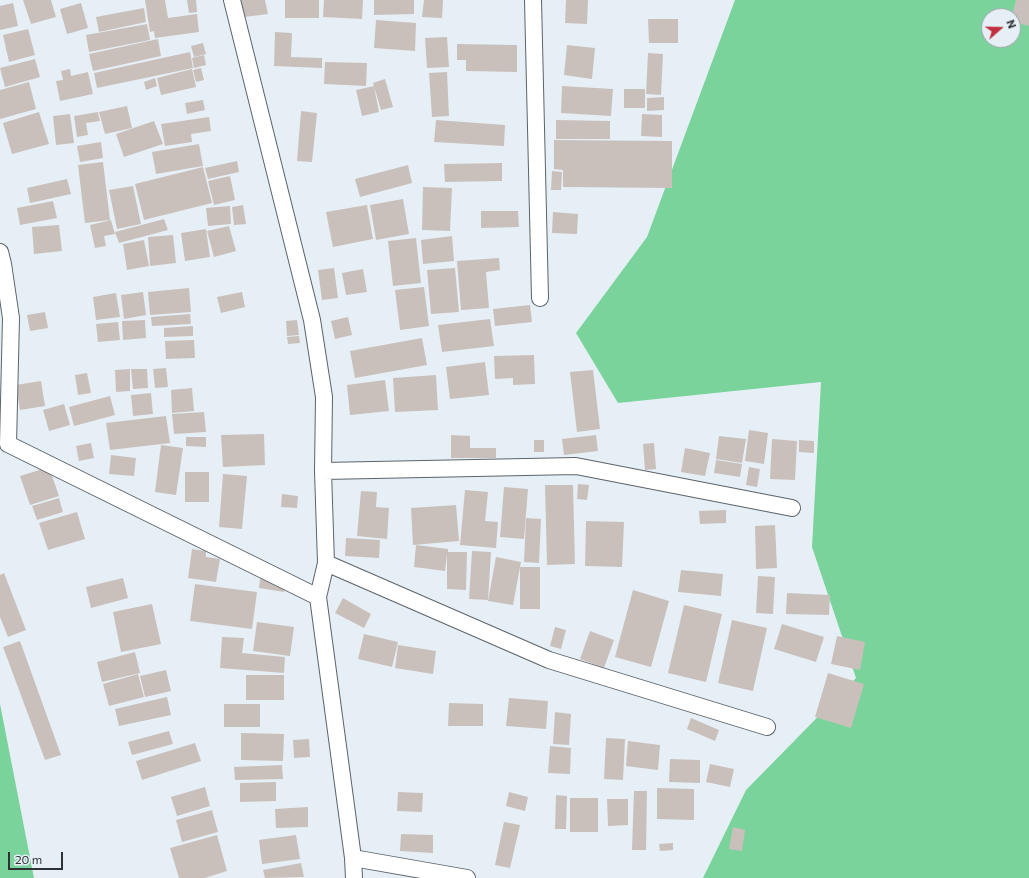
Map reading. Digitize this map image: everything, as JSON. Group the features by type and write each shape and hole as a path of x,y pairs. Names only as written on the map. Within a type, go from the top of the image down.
{"street":[{"path":"232,0 312,320 324,397 323,471 326,563 318,597 353,858 354,878"},
{"path":"533,0 540,298"},
{"path":"0,252 11,318 8,444 318,597"},
{"path":"323,471 576,466 792,508"},
{"path":"326,563 549,660 767,727"},
{"path":"353,858 467,878"}],"green space":[{"path":"735,0 1029,0 1029,878 703,878 746,790 856,678 812,547 821,382 618,403 576,333 647,237"},
{"path":"0,704 34,878 0,878"}],"building":[{"path":"23,0 51,0 56,17 31,24"},
{"path":"145,0 165,0 168,18 197,14 199,32 155,38 154,31 150,32"},
{"path":"187,0 196,0 197,12 189,13"},
{"path":"241,0 265,0 268,14 244,17"},
{"path":"285,0 319,0 319,18 285,18"},
{"path":"324,0 363,0 362,19 323,17"},
{"path":"374,0 414,0 414,14 374,15"},
{"path":"424,0 443,0 442,18 422,17"},
{"path":"566,0 588,0 587,24 565,23"},
{"path":"1016,0 1029,0 1029,26 1021,24 1021,8 1014,8"},
{"path":"13,3 18,26 0,30 0,6"},
{"path":"81,3 88,28 67,34 60,9"},
{"path":"144,8 146,22 99,32 96,17"},
{"path":"648,19 678,19 678,43 649,43"},
{"path":"376,20 416,23 415,51 374,48"},
{"path":"147,24 150,40 89,52 86,35"},
{"path":"28,29 35,55 9,62 3,35"},
{"path":"275,32 292,33 291,57 322,58 322,68 274,66"},
{"path":"447,37 449,67 427,68 425,38"},
{"path":"158,39 161,56 93,71 89,54"},
{"path":"203,43 206,54 194,57 191,46"},
{"path":"457,44 517,45 517,72 466,71 466,60 457,60"},
{"path":"567,45 595,48 592,79 564,75"},
{"path":"190,52 193,68 97,88 94,73"},
{"path":"648,53 663,54 661,95 646,94"},
{"path":"204,55 206,65 194,68 192,58"},
{"path":"35,59 40,77 5,87 0,68"},
{"path":"325,62 367,63 366,86 324,84"},
{"path":"201,68 204,80 196,82 193,70"},
{"path":"70,69 71,76 88,72 93,94 60,101 56,81 63,80 61,71"},
{"path":"192,69 196,87 161,95 157,78"},
{"path":"447,72 449,116 432,117 429,73"},
{"path":"155,78 157,86 146,90 144,82"},
{"path":"385,79 393,107 381,110 373,83"},
{"path":"29,82 36,109 0,119 0,90"},
{"path":"374,86 379,112 362,116 356,90"},
{"path":"562,86 613,89 611,116 561,113"},
{"path":"624,89 645,89 645,108 624,108"},
{"path":"664,97 664,110 647,111 647,98"},
{"path":"203,100 205,110 187,114 185,103"},
{"path":"127,106 132,128 105,134 99,112"},
{"path":"301,111 317,113 312,162 297,161"},
{"path":"39,112 49,144 12,154 3,123"},
{"path":"98,112 100,121 86,123 88,135 77,137 74,116"},
{"path":"70,114 74,143 56,145 53,116"},
{"path":"642,114 662,115 662,137 641,136"},
{"path":"209,117 211,131 191,134 192,142 165,146 161,124"},
{"path":"436,120 505,125 504,146 434,142"},
{"path":"556,120 610,121 610,139 556,139"},
{"path":"154,121 163,144 124,157 116,134"},
{"path":"554,140 672,141 672,188 563,187 563,170 554,169"},
{"path":"101,142 103,158 80,162 77,146"},
{"path":"199,144 203,166 156,174 152,152"},
{"path":"237,161 239,172 208,179 205,168"},
{"path":"103,162 110,220 85,223 78,165"},
{"path":"502,163 502,181 445,182 444,164"},
{"path":"408,165 412,183 360,197 355,179"},
{"path":"203,167 212,203 144,220 135,184"},
{"path":"552,171 562,172 561,190 551,190"},
{"path":"230,176 235,200 214,205 208,181"},
{"path":"67,179 71,194 30,203 27,188"},
{"path":"133,186 141,224 117,229 109,190"},
{"path":"423,187 452,188 450,231 422,230"},
{"path":"403,199 409,234 376,240 370,205"},
{"path":"53,201 57,218 20,225 17,208"},
{"path":"243,205 246,224 234,225 232,207"},
{"path":"367,205 373,239 333,247 326,212"},
{"path":"230,206 231,224 208,226 206,208"},
{"path":"481,211 518,211 519,227 481,228"},
{"path":"553,212 578,214 577,234 552,233"},
{"path":"164,219 168,230 119,243 115,232"},
{"path":"111,220 115,234 104,236 106,246 95,248 90,225"},
{"path":"59,225 62,251 34,254 32,227"},
{"path":"229,226 236,251 214,257 207,231"},
{"path":"206,229 210,257 185,261 181,233"},
{"path":"173,235 176,263 150,266 148,237"},
{"path":"452,236 454,261 423,264 421,240"},
{"path":"416,238 421,283 393,286 388,241"},
{"path":"144,240 149,266 127,270 123,244"},
{"path":"499,258 500,270 486,272 489,308 461,310 457,261"},
{"path":"334,268 338,298 322,300 318,270"},
{"path":"455,268 459,312 431,314 427,270"},
{"path":"363,269 367,292 346,295 342,273"},
{"path":"424,287 429,326 400,330 395,290"},
{"path":"189,288 191,312 150,315 148,292"},
{"path":"143,292 146,315 124,319 121,295"},
{"path":"242,292 245,307 221,313 217,297"},
{"path":"116,293 120,317 96,320 93,297"},
{"path":"530,305 532,322 495,326 493,309"},
{"path":"45,312 48,328 30,331 27,315"},
{"path":"190,314 191,324 152,326 151,317"},
{"path":"348,317 352,335 335,339 331,321"},
{"path":"490,319 494,346 442,352 438,325"},
{"path":"145,320 146,338 123,340 122,321"},
{"path":"297,320 299,335 287,336 286,321"},
{"path":"118,322 120,340 98,342 96,324"},
{"path":"193,326 193,336 164,337 164,328"},
{"path":"299,336 300,343 288,344 287,337"},
{"path":"422,338 427,365 355,378 350,351"},
{"path":"194,340 195,358 166,359 165,341"},
{"path":"534,355 535,384 513,385 513,378 495,379 494,356"},
{"path":"485,362 489,395 450,399 446,367"},
{"path":"166,368 168,387 155,388 153,369"},
{"path":"130,369 130,391 116,392 115,370"},
{"path":"131,369 147,369 148,388 133,389"},
{"path":"593,370 600,429 577,432 570,372"},
{"path":"87,373 91,393 78,395 75,375"},
{"path":"436,375 438,410 395,412 393,378"},
{"path":"385,380 389,411 350,415 347,385"},
{"path":"41,381 45,406 20,410 16,385"},
{"path":"192,388 194,411 172,413 171,390"},
{"path":"151,393 153,414 133,416 131,395"},
{"path":"110,396 115,415 74,426 69,407"},
{"path":"64,404 70,425 49,431 43,410"},
{"path":"204,412 206,432 174,434 172,414"},
{"path":"166,416 170,443 110,450 106,423"},
{"path":"749,430 768,433 764,464 745,461"},
{"path":"264,434 265,465 223,467 221,435"},
{"path":"451,435 470,436 470,448 496,448 496,458 451,458"},
{"path":"596,435 598,451 564,455 562,439"},
{"path":"719,436 746,439 742,463 716,459"},
{"path":"186,437 206,437 206,447 186,446"},
{"path":"772,439 797,441 795,480 770,479"},
{"path":"534,440 544,440 544,452 534,452"},
{"path":"799,440 814,441 814,453 799,452"},
{"path":"91,443 94,458 79,461 76,446"},
{"path":"654,443 656,469 645,470 643,444"},
{"path":"161,445 183,448 176,495 155,492"},
{"path":"685,448 710,453 705,476 681,472"},
{"path":"111,455 136,458 134,476 109,474"},
{"path":"716,460 742,464 740,477 714,473"},
{"path":"49,467 59,496 30,505 20,476"},
{"path":"749,467 760,469 757,487 746,485"},
{"path":"185,472 209,472 209,502 185,502"},
{"path":"223,474 247,476 242,529 219,527"},
{"path":"578,484 589,485 587,500 577,499"},
{"path":"545,485 573,485 575,564 547,565"},
{"path":"504,487 528,489 524,539 500,537"},
{"path":"465,490 488,492 485,521 498,522 496,548 460,545"},
{"path":"361,491 377,492 376,507 389,508 387,539 357,536"},
{"path":"282,494 298,496 297,508 281,507"},
{"path":"59,498 63,512 37,520 32,506"},
{"path":"456,505 459,541 413,545 411,508"},
{"path":"726,510 726,523 700,524 699,511"},
{"path":"77,512 85,539 48,550 39,523"},
{"path":"526,518 541,519 539,563 524,562"},
{"path":"586,521 624,522 622,567 585,566"},
{"path":"775,525 777,568 756,569 755,526"},
{"path":"346,538 380,540 379,558 345,556"},
{"path":"416,545 448,549 448,552 467,552 466,590 447,589 447,554 445,571 414,567"},
{"path":"192,549 206,551 206,557 220,559 216,582 188,578"},
{"path":"472,551 491,552 488,600 469,599"},
{"path":"496,557 521,562 513,605 488,601"},
{"path":"520,567 540,567 540,609 520,609"},
{"path":"681,570 723,574 721,596 678,592"},
{"path":"4,573 26,630 8,637 0,617 0,575"},
{"path":"758,576 775,577 773,614 756,613"},
{"path":"123,578 128,598 91,608 86,587"},
{"path":"260,579 285,583 284,592 259,588"},
{"path":"195,584 257,592 252,629 190,621"},
{"path":"633,590 669,601 651,667 615,657"},
{"path":"787,593 830,595 829,615 786,614"},
{"path":"343,598 371,614 364,628 335,613"},
{"path":"152,604 161,644 121,652 113,612"},
{"path":"684,605 722,614 706,682 668,673"},
{"path":"732,620 767,628 753,691 718,683"},
{"path":"257,622 294,627 290,656 253,651"},
{"path":"782,624 824,637 816,662 774,649"},
{"path":"555,627 566,630 561,649 550,646"},
{"path":"590,631 614,640 604,668 580,659"},
{"path":"364,634 398,642 392,667 358,659"},
{"path":"837,636 865,642 860,670 831,664"},
{"path":"222,637 244,638 242,653 285,657 284,673 220,668"},
{"path":"20,641 61,755 45,760 3,647"},
{"path":"398,645 436,651 433,674 395,668"},
{"path":"135,652 140,673 102,682 97,662"},
{"path":"166,670 171,691 145,697 140,676"},
{"path":"828,673 864,684 851,728 815,717"},
{"path":"138,674 144,697 109,706 103,684"},
{"path":"246,675 284,675 284,700 246,700"},
{"path":"167,697 171,715 119,726 115,709"},
{"path":"509,698 548,701 546,729 506,726"},
{"path":"449,703 483,704 483,726 448,726"},
{"path":"224,704 260,704 260,727 224,727"},
{"path":"555,712 571,714 569,745 553,744"},
{"path":"691,718 719,730 715,741 687,729"},
{"path":"169,731 173,744 132,755 128,742"},
{"path":"241,733 284,734 283,761 241,760"},
{"path":"606,738 625,739 623,780 604,779"},
{"path":"309,739 310,757 294,758 293,740"},
{"path":"628,741 660,745 658,770 626,766"},
{"path":"195,743 201,761 142,780 136,761"},
{"path":"550,746 571,748 570,774 548,773"},
{"path":"670,759 700,760 700,783 669,782"},
{"path":"710,764 734,769 730,787 706,782"},
{"path":"282,765 283,779 235,780 234,767"},
{"path":"276,782 276,801 240,802 240,783"},
{"path":"205,787 210,806 177,816 171,797"},
{"path":"657,788 694,789 694,820 657,819"},
{"path":"634,791 647,791 646,850 632,850"},
{"path":"398,792 423,793 422,812 397,811"},
{"path":"509,792 528,797 525,811 506,806"},
{"path":"556,795 567,796 566,829 555,829"},
{"path":"570,798 598,798 598,832 570,832"},
{"path":"607,799 628,799 628,825 608,826"},
{"path":"308,807 308,827 276,828 275,809"},
{"path":"212,810 218,832 182,842 176,820"},
{"path":"504,822 520,825 510,868 495,865"},
{"path":"733,827 745,830 742,851 729,849"},
{"path":"401,834 433,835 433,853 400,851"},
{"path":"217,835 227,871 205,878 179,878 170,848"},
{"path":"296,835 300,859 262,864 259,840"},
{"path":"673,843 673,850 660,851 659,844"},
{"path":"301,863 304,877 265,878 263,870"}]}
